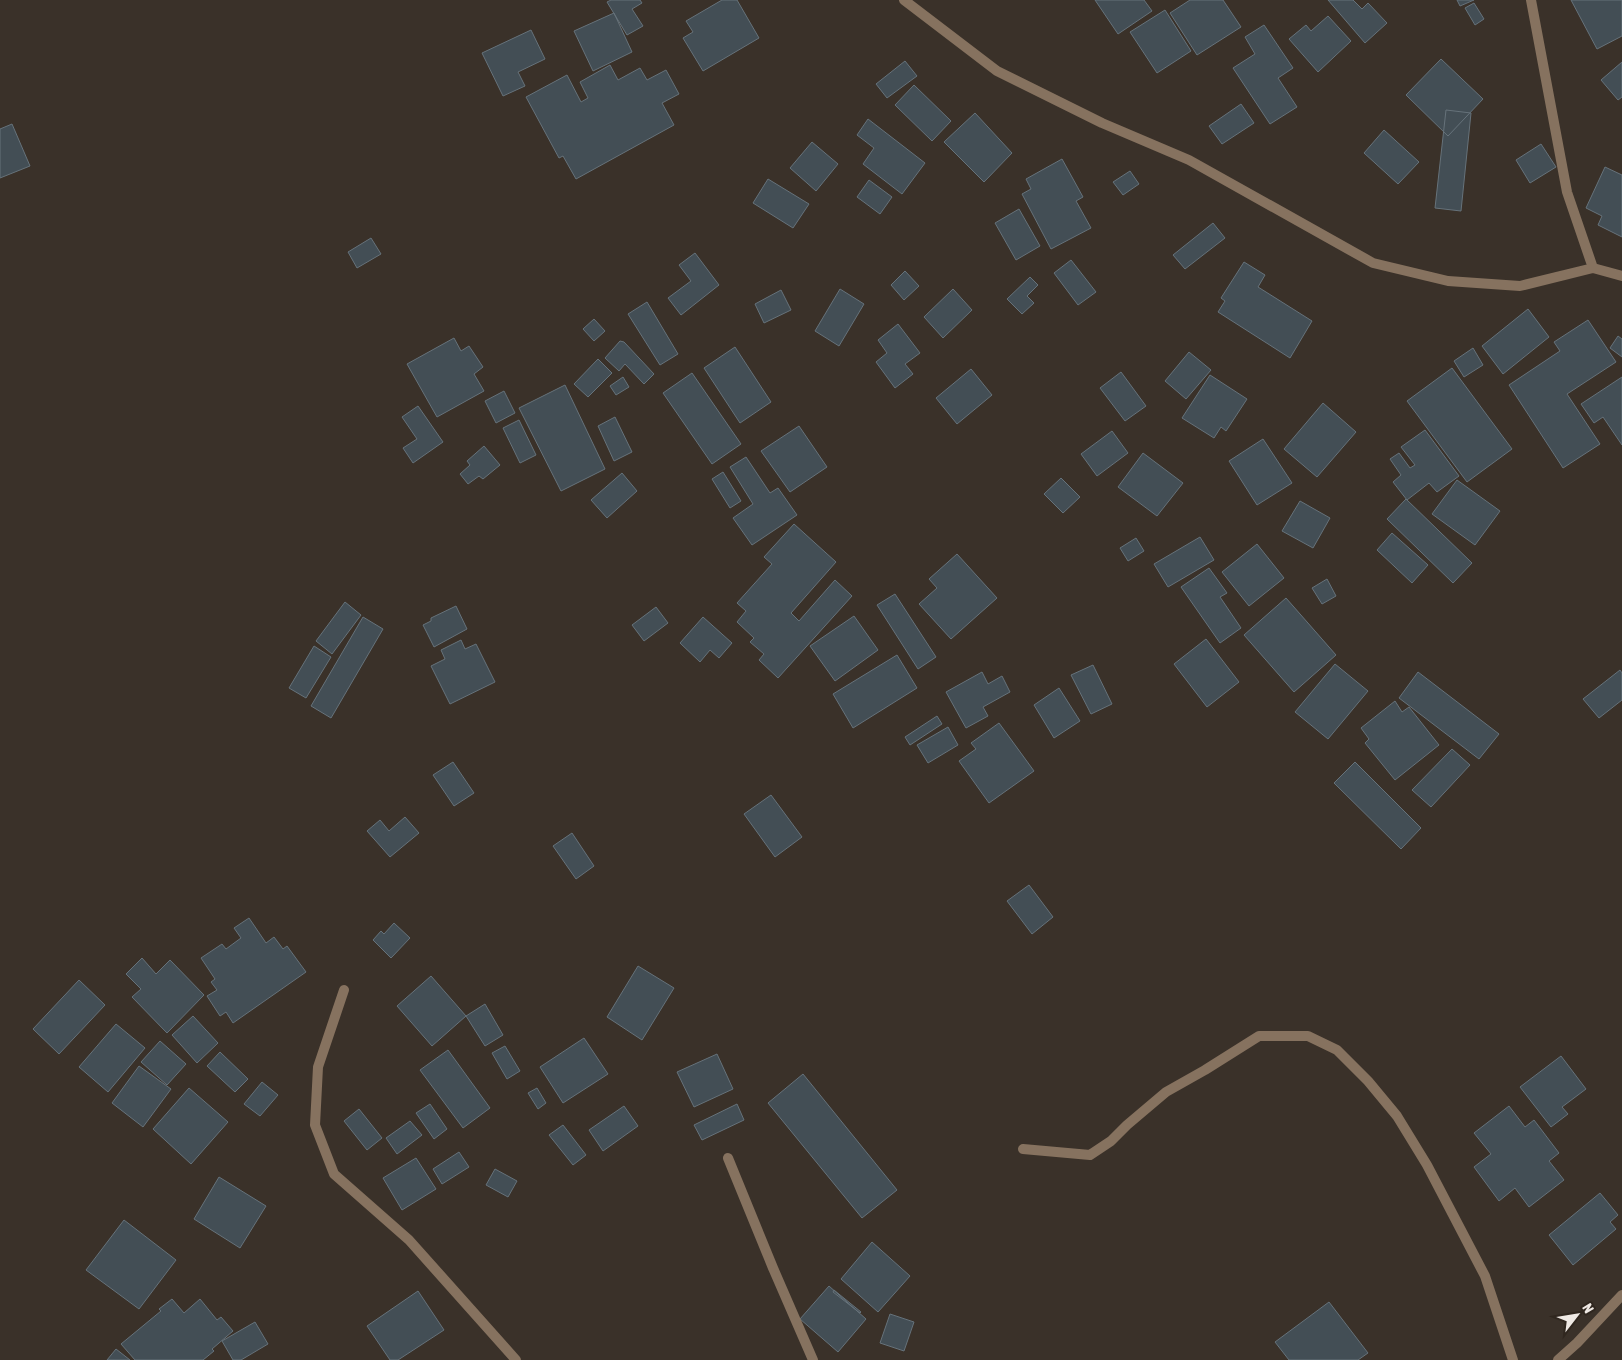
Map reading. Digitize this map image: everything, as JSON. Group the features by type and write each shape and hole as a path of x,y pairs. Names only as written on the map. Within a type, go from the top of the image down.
{"street":[{"path":"904,0 997,71 1102,123 1189,160 1374,263 1448,281 1520,286 1593,268 1622,276"},
{"path":"1531,0 1567,192 1593,268"},
{"path":"344,990 318,1066 314,1126 334,1174 409,1240 516,1360"},
{"path":"1024,1149 1090,1155 1111,1141 1166,1092 1206,1070 1259,1036 1308,1036 1337,1050 1368,1081 1397,1116 1426,1165 1485,1276 1512,1360"},
{"path":"728,1158 772,1268 813,1360"},
{"path":"1558,1360 1622,1296"}],"building":[{"path":"611,0 640,0 642,3 632,9 643,26 627,35 607,2"},
{"path":"722,0 737,0 759,38 703,71 683,38 693,32 686,21"},
{"path":"1095,0 1144,0 1152,11 1118,34"},
{"path":"1190,0 1223,0 1241,27 1197,55 1170,13"},
{"path":"1328,0 1353,0 1362,9 1368,3 1387,23 1365,43"},
{"path":"1457,0 1474,0 1460,6"},
{"path":"1571,0 1622,0 1622,36 1597,49"},
{"path":"1474,3 1484,19 1475,25 1465,8"},
{"path":"1165,10 1191,51 1157,73 1130,32"},
{"path":"614,13 632,52 593,71 574,31"},
{"path":"1328,16 1351,41 1318,72 1289,39 1306,25 1311,31"},
{"path":"1264,25 1293,68 1278,78 1297,107 1270,124 1233,68 1255,54 1245,37"},
{"path":"531,30 545,59 518,72 525,86 503,96 482,53"},
{"path":"1441,59 1483,99 1448,136 1406,95"},
{"path":"905,61 917,76 887,98 876,84"},
{"path":"1622,62 1622,97 1618,100 1601,80"},
{"path":"610,65 618,80 640,68 647,80 666,70 679,94 662,103 674,125 576,179 563,156 559,158 526,97 567,75 581,102 588,98 580,82"},
{"path":"914,85 951,121 932,141 895,105"},
{"path":"1241,104 1254,123 1222,144 1209,126"},
{"path":"1446,110 1471,113 1461,211 1435,208"},
{"path":"975,113 1012,153 984,182 944,142"},
{"path":"868,119 925,163 902,194 863,164 874,148 857,135"},
{"path":"12,124 30,166 0,178 0,129"},
{"path":"1384,130 1419,162 1398,184 1364,153"},
{"path":"812,142 838,164 816,191 790,168"},
{"path":"1541,144 1556,167 1530,183 1516,160"},
{"path":"1062,159 1083,197 1076,201 1091,228 1051,249 1022,194 1031,189 1026,179"},
{"path":"1605,167 1622,175 1622,237 1598,225 1602,216 1586,208"},
{"path":"1130,171 1139,184 1123,195 1113,182"},
{"path":"768,179 809,204 793,228 753,203"},
{"path":"869,180 892,197 880,214 857,197"},
{"path":"1019,209 1040,246 1016,260 995,223"},
{"path":"1213,223 1225,238 1185,269 1173,255"},
{"path":"371,238 381,254 357,268 348,252"},
{"path":"695,253 719,285 681,315 668,298 691,281 679,265"},
{"path":"1071,260 1096,292 1078,305 1054,273"},
{"path":"1244,262 1265,275 1258,287 1312,321 1290,358 1218,312 1225,301 1221,298"},
{"path":"905,271 919,286 904,300 891,285"},
{"path":"1030,277 1038,285 1027,296 1034,303 1022,314 1007,299"},
{"path":"840,289 864,304 839,346 815,331"},
{"path":"953,289 972,310 943,338 924,317"},
{"path":"781,290 791,310 764,323 755,304"},
{"path":"647,302 678,354 660,365 628,314"},
{"path":"1528,309 1549,337 1503,374 1482,346"},
{"path":"594,319 605,331 594,341 583,329"},
{"path":"1588,320 1616,362 1567,394 1600,444 1563,468 1509,385 1560,351 1554,342"},
{"path":"898,324 920,353 905,364 913,374 895,388 876,362 887,353 878,340"},
{"path":"1618,336 1622,339 1622,357 1610,348"},
{"path":"454,338 461,351 469,346 483,367 474,374 484,391 437,417 407,364"},
{"path":"620,341 624,342 654,374 644,384 625,364 619,371 605,358"},
{"path":"735,347 771,402 740,423 704,368"},
{"path":"1473,348 1483,365 1464,377 1454,361"},
{"path":"1189,352 1211,370 1186,399 1165,381"},
{"path":"598,359 612,373 588,397 574,384"},
{"path":"1452,368 1512,449 1467,482 1407,401"},
{"path":"971,369 992,395 957,424 936,398"},
{"path":"1121,372 1146,406 1125,421 1100,388"},
{"path":"692,373 741,444 712,464 663,393"},
{"path":"1210,375 1247,399 1226,431 1221,427 1214,438 1182,418"},
{"path":"623,377 629,387 616,395 610,386"},
{"path":"1622,377 1622,445 1603,417 1594,423 1581,404"},
{"path":"565,385 605,469 561,491 519,408"},
{"path":"504,391 515,413 496,423 485,401"},
{"path":"1323,403 1356,432 1317,477 1284,449"},
{"path":"418,406 443,442 413,463 403,448 417,439 402,417"},
{"path":"615,417 632,452 614,461 598,426"},
{"path":"519,420 536,455 520,463 503,428"},
{"path":"799,426 827,467 790,492 761,451"},
{"path":"1425,430 1459,476 1437,492 1429,483 1407,500 1393,482 1401,475 1390,459 1399,453 1410,468 1415,465 1401,447"},
{"path":"1112,431 1128,453 1097,476 1081,454"},
{"path":"1263,439 1292,483 1257,505 1229,461"},
{"path":"484,446 500,465 483,479 479,476 468,484 460,474 470,465 467,461"},
{"path":"1143,453 1183,483 1157,516 1118,487"},
{"path":"746,457 770,493 778,488 797,515 752,545 733,518 753,504 730,467"},
{"path":"723,472 741,501 730,508 712,479"},
{"path":"622,473 637,491 607,518 591,500"},
{"path":"1061,478 1080,497 1063,513 1044,494"},
{"path":"1457,480 1500,511 1475,545 1432,514"},
{"path":"1406,499 1472,563 1453,583 1387,519"},
{"path":"1300,501 1330,518 1313,548 1282,531"},
{"path":"794,524 836,562 791,613 799,621 835,580 852,596 778,678 759,660 764,654 750,642 754,638 737,622 746,611 737,603 772,564 764,557"},
{"path":"1392,533 1428,565 1412,583 1377,550"},
{"path":"1200,537 1214,560 1168,587 1154,564"},
{"path":"1136,538 1144,551 1128,561 1120,548"},
{"path":"1257,544 1284,578 1249,606 1222,572"},
{"path":"957,554 997,598 951,639 919,604 937,588 929,579"},
{"path":"1209,568 1227,593 1220,597 1241,628 1220,643 1181,587"},
{"path":"1327,579 1336,596 1322,604 1312,588"},
{"path":"895,594 936,657 918,669 877,605"},
{"path":"1286,598 1336,655 1294,692 1244,635"},
{"path":"345,602 361,615 332,654 316,641"},
{"path":"456,606 467,629 434,647 423,625 431,621 431,618"},
{"path":"656,607 668,623 644,641 632,625"},
{"path":"854,616 878,650 835,681 810,646"},
{"path":"363,617 383,629 331,718 311,706"},
{"path":"703,617 732,643 719,658 710,650 700,662 680,643"},
{"path":"1206,639 1239,682 1207,707 1174,664"},
{"path":"461,640 465,649 476,644 495,682 450,704 431,666 445,659 441,650"},
{"path":"314,646 331,657 306,698 289,688"},
{"path":"897,655 917,688 853,728 833,694"},
{"path":"1335,664 1368,691 1328,739 1295,712"},
{"path":"1093,665 1112,704 1091,714 1071,675"},
{"path":"1620,670 1622,673 1622,700 1599,718 1583,699"},
{"path":"982,672 988,684 1002,676 1010,692 983,707 988,716 966,728 946,692"},
{"path":"1418,672 1499,734 1479,759 1399,698"},
{"path":"1059,688 1080,721 1054,738 1034,705"},
{"path":"1395,701 1402,712 1409,707 1439,745 1395,780 1365,743 1369,739 1361,728"},
{"path":"937,716 942,724 910,745 905,737"},
{"path":"999,723 1034,771 989,803 959,761 976,749 971,743"},
{"path":"948,727 958,745 928,763 917,745"},
{"path":"1452,749 1470,765 1431,807 1412,790"},
{"path":"453,762 474,793 454,806 433,775"},
{"path":"1355,762 1421,828 1401,849 1334,783"},
{"path":"771,795 802,837 775,857 744,814"},
{"path":"405,817 419,833 390,857 367,831 380,820 389,831"},
{"path":"572,833 594,866 576,879 553,846"},
{"path":"1029,885 1053,917 1032,934 1007,901"},
{"path":"249,918 266,943 274,937 283,949 287,946 306,972 233,1023 226,1012 220,1016 207,996 217,990 211,982 215,979 201,958 222,944 226,949 241,938 234,928"},
{"path":"394,923 410,938 391,958 373,940 381,931 384,934"},
{"path":"142,958 156,974 170,960 204,995 167,1033 132,997 141,989 126,974"},
{"path":"638,966 674,988 642,1040 607,1017"},
{"path":"431,976 466,1016 432,1046 397,1006"},
{"path":"79,980 105,1005 59,1054 33,1029"},
{"path":"485,1004 503,1035 485,1046 466,1016"},
{"path":"193,1016 218,1043 197,1063 172,1035"},
{"path":"116,1024 145,1048 108,1092 79,1067"},
{"path":"584,1038 608,1074 563,1103 540,1067"},
{"path":"160,1041 186,1064 167,1085 141,1062"},
{"path":"505,1046 520,1071 507,1079 492,1053"},
{"path":"448,1050 490,1108 463,1128 420,1070"},
{"path":"220,1052 248,1079 235,1092 207,1066"},
{"path":"717,1054 733,1089 694,1107 677,1072"},
{"path":"1561,1056 1586,1089 1562,1107 1568,1114 1551,1127 1520,1087"},
{"path":"139,1066 171,1089 143,1127 112,1103"},
{"path":"803,1074 897,1190 862,1218 768,1103"},
{"path":"262,1082 278,1095 260,1116 244,1104"},
{"path":"189,1088 228,1122 191,1164 153,1129"},
{"path":"537,1088 546,1103 538,1109 528,1093"},
{"path":"430,1104 447,1129 434,1139 416,1113"},
{"path":"737,1104 744,1120 702,1140 694,1125"},
{"path":"624,1106 638,1126 603,1151 589,1130"},
{"path":"1509,1106 1525,1127 1534,1120 1559,1153 1549,1161 1564,1180 1529,1207 1515,1188 1499,1201 1474,1167 1491,1154 1474,1133"},
{"path":"359,1109 382,1138 367,1150 344,1121"},
{"path":"410,1121 422,1135 397,1154 386,1138"},
{"path":"563,1125 586,1155 573,1165 549,1135"},
{"path":"459,1152 469,1167 442,1184 433,1169"},
{"path":"416,1158 436,1189 402,1210 383,1178"},
{"path":"495,1169 517,1181 508,1197 486,1185"},
{"path":"219,1177 266,1206 240,1248 194,1219"},
{"path":"1600,1193 1618,1215 1610,1222 1616,1229 1573,1265 1549,1235"},
{"path":"124,1220 176,1260 139,1309 86,1270"},
{"path":"872,1242 910,1276 878,1312 841,1279"},
{"path":"829,1286 866,1319 838,1352 800,1319"},
{"path":"834,1290 861,1312 833,1292"},
{"path":"418,1291 444,1330 398,1360 390,1360 367,1326"},
{"path":"172,1299 184,1313 200,1299 217,1320 221,1317 233,1331 212,1349 214,1351 203,1360 135,1360 121,1344 161,1311 159,1309"},
{"path":"1329,1302 1368,1353 1358,1360 1289,1360 1275,1342"},
{"path":"890,1314 914,1322 904,1351 880,1343"},
{"path":"255,1322 268,1344 241,1360 233,1360 222,1341"},
{"path":"116,1349 130,1360 107,1360"}]}
